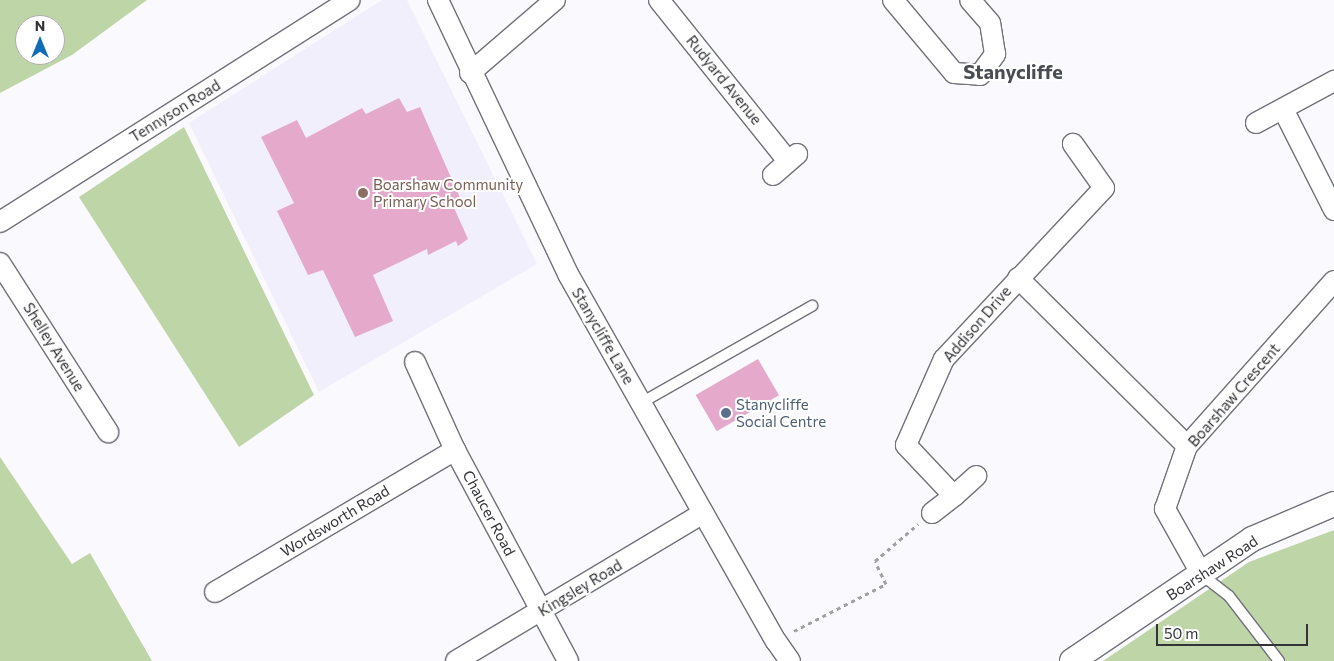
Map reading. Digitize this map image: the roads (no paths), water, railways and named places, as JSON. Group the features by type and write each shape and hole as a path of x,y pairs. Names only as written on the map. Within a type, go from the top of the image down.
{"street":[{"name":"Tennyson Road","path":"0,222 350,0"},
{"name":"Stanycliffe Lane","path":"438,0 470,73 568,274 776,641 790,661"},
{"path":"470,73 555,0"},
{"name":"Rudyard Avenue","path":"660,0 792,157 772,175"},
{"path":"893,0 954,73 980,74 995,54 990,23 970,0"},
{"path":"1256,123 1284,111 1334,81"},
{"path":"1284,111 1334,210"},
{"name":"Addison Drive","path":"954,496 906,445 944,359 1104,188 1073,144"},
{"name":"Shelley Avenue","path":"0,263 108,432"},
{"name":"Addison Drive","path":"1018,278 1187,446"},
{"name":"Boarshaw Crescent","path":"1202,575 1165,509 1187,446 1334,281"},
{"name":"Chaucer Road","path":"415,362 455,450 568,661"},
{"name":"Wordsworth Road","path":"215,592 455,450"},
{"path":"932,513 976,476"},
{"name":"Boarshaw Road","path":"1072,661 1252,540 1334,504"},
{"name":"Kingsley Road","path":"456,661 703,513"}],"lane":[{"path":"641,402 812,306"},
{"path":"1202,575 1229,596 1279,661"}],"place":[{"name":"Boarshaw Community Primary School","path":"363,193"},
{"name":"Stanycliffe Social Centre","path":"726,413"}],"district":[{"name":"Stanycliffe","path":"1013,71"}]}
